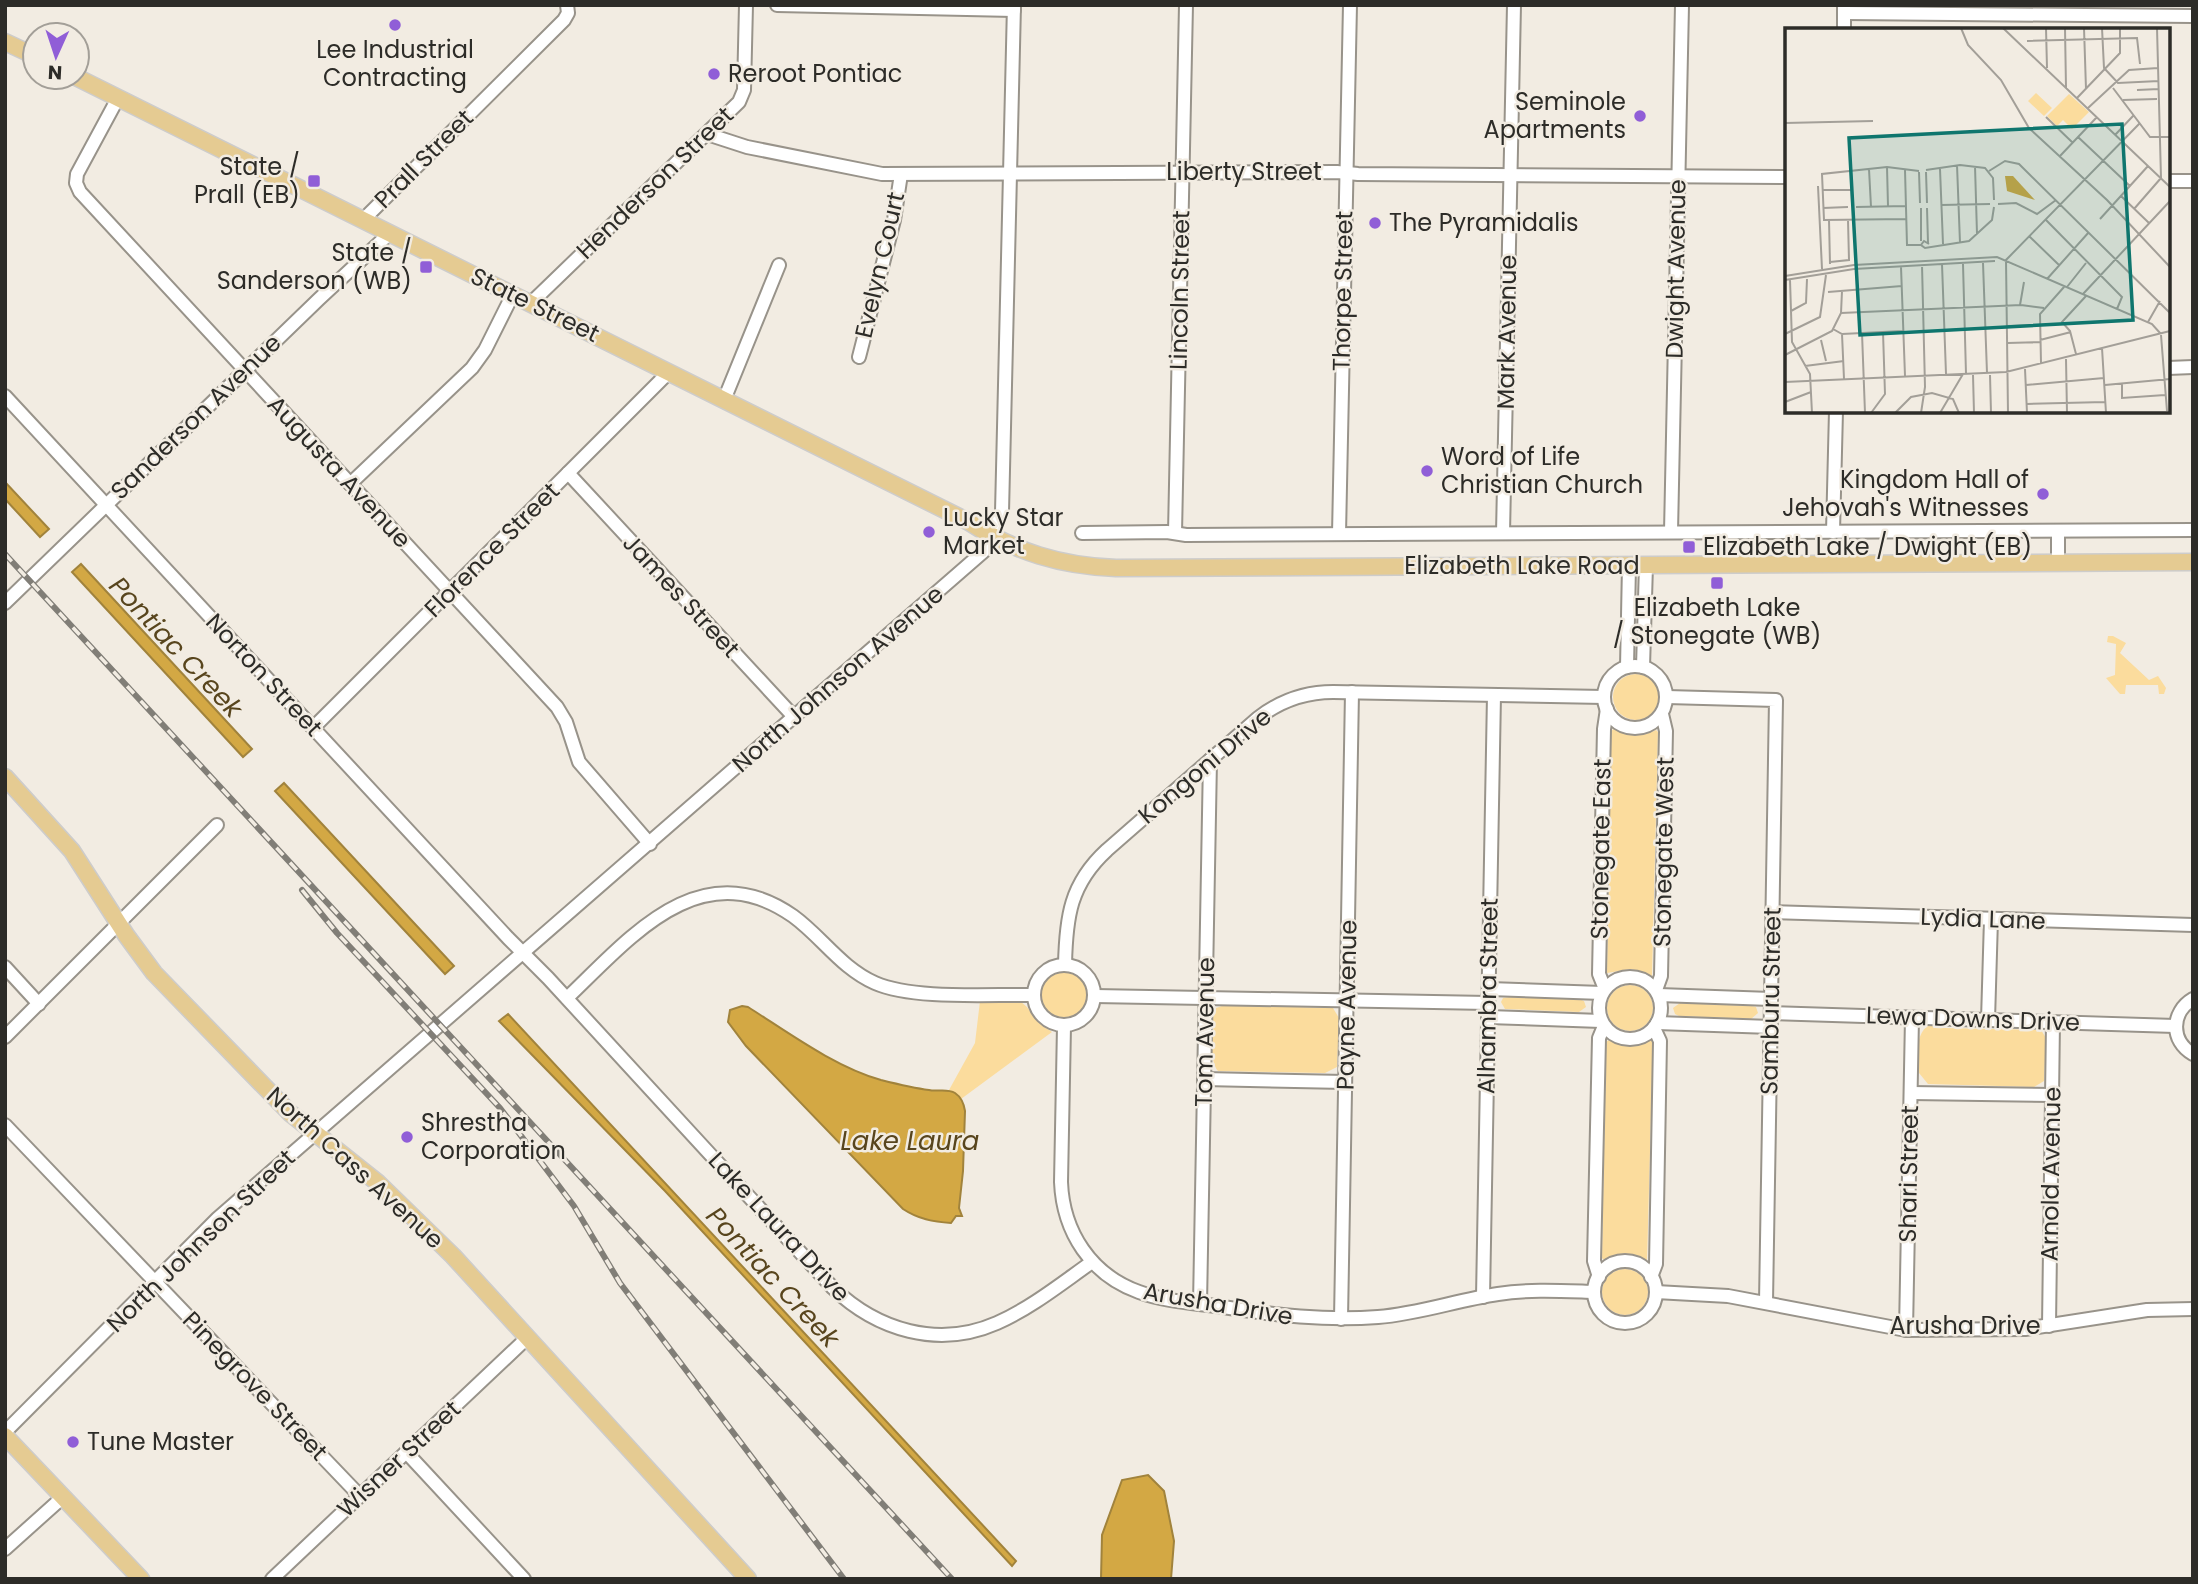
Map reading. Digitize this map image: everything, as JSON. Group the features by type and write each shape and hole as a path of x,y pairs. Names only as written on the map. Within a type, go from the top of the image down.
{"main road":[{"path":"5,41 21,49"},
{"name":"State Street","path":"91,84 969,522 992,536"},
{"name":"Elizabeth Lake Road","path":"992,536 1046,559 1096,567 2193,562"},
{"name":"North Cass Avenue","path":"5,777 72,851 134,948 155,973 273,1097 395,1198 453,1256 748,1579"},
{"path":"5,1434 141,1579"}],"street":[{"name":"Prall Street","path":"363,220 564,20 568,13 567,5"},
{"name":"Henderson Street","path":"531,303 739,102 743,94 746,5"},
{"path":"777,5 1014,8"},
{"name":"Lincoln Street","path":"1175,533 1185,5"},
{"name":"Thorpe Street","path":"1339,534 1350,5"},
{"name":"Mark Avenue","path":"1503,533 1514,5"},
{"name":"Dwight Avenue","path":"1671,533 1682,5"},
{"name":"North Johnson Avenue","path":"435,1030 983,552 1002,512 1014,8"},
{"path":"1844,28 1844,9 2174,10 2193,16"},
{"name":"Augusta Avenue","path":"118,98 76,174 77,188 557,707 566,722 579,762 650,844"},
{"name":"Liberty Street","path":"707,134 747,147 877,173 901,174 1182,172 1785,177"},
{"name":"Evelyn Court","path":"859,356 894,220 901,174"},
{"path":"2170,181 2193,181"},
{"name":"Sanderson Avenue","path":"5,603 390,233"},
{"path":"724,400 779,265"},
{"path":"350,484 472,368 485,350 513,294"},
{"path":"2170,368 2193,367"},
{"name":"Florence Street","path":"313,728 669,372"},
{"name":"Norton Street","path":"5,396 523,954"},
{"path":"1833,532 1836,413"},
{"name":"James Street","path":"568,473 794,718"},
{"name":"Elizabeth Lake Road","path":"1082,533 2193,530"},
{"path":"2058,531 2058,563"},
{"path":"1628,667 1638,565"},
{"path":"1638,565 1643,667"},
{"path":"1628,667 1643,667 1660,678 1667,697 1662,714 1651,724 1633,728 1619,724 1605,703 1609,680 1628,667"},
{"name":"Kongoni Drive","path":"1065,965 1068,918 1073,898 1086,873 1101,855 1263,714 1279,704 1308,694 1352,692 1494,695 1605,703"},
{"name":"Payne Avenue","path":"1341,1319 1352,692"},
{"name":"Alhambra Street","path":"1483,1297 1494,695"},
{"name":"Samburu Street","path":"1667,697 1776,699 1766,1302"},
{"name":"Stonegate East","path":"1603,991 1599,974 1605,703"},
{"name":"Stonegate West","path":"1657,993 1661,976 1666,731 1662,714"},
{"name":"Tom Avenue","path":"1200,1304 1210,760"},
{"path":"5,1037 217,825"},
{"path":"567,998 661,913 692,899 725,895 753,898 786,912 852,970 883,986 920,993 1034,995"},
{"name":"Lydia Lane","path":"1773,912 2193,925"},
{"path":"1988,1020 1991,919"},
{"name":"Lake Laura Drive","path":"523,954 567,998 833,1288 855,1307 876,1320 904,1331 931,1335 960,1334 981,1329 1014,1314 1093,1262"},
{"path":"1065,965 1074,966 1086,974 1092,982 1095,996 1086,1017 1078,1023 1064,1026 1054,1024 1042,1016 1035,1004 1034,995 1037,981 1043,973 1065,965"},
{"path":"5,967 39,1004"},
{"path":"1651,1277 1656,1264 1660,1041 1656,1025 1661,1009 1657,993 1645,980 1631,976 1616,979 1603,991 1598,1007 1603,1023 1615,1035 1629,1039 1643,1036 1656,1025"},
{"path":"1489,989 1603,991"},
{"path":"1657,993 1771,999"},
{"path":"1095,996 1488,1003"},
{"path":"2193,999 2181,1009 2175,1026 2180,1043 2193,1054"},
{"path":"1488,1017 1603,1023"},
{"name":"Lewa Downs Drive","path":"1656,1025 1912,1017 2175,1026"},
{"name":"Shari Street","path":"1906,1330 1912,1017"},
{"name":"Arnold Avenue","path":"2049,1326 2053,1022"},
{"path":"1599,1276 1594,1261 1599,1038 1603,1023"},
{"name":"Arusha Drive","path":"1064,1026 1062,1194 1072,1230 1093,1262 1117,1282 1139,1292 1200,1304 1280,1316 1341,1319 1406,1314 1523,1291 1594,1292"},
{"name":"North Johnson Street","path":"5,1434 218,1219 435,1030"},
{"path":"1204,1079 1345,1082"},
{"path":"1911,1093 2052,1095"},
{"name":"Pinegrove Street","path":"5,1125 360,1496"},
{"path":"1623,1262 1639,1265 1651,1277 1656,1292 1654,1303 1637,1321 1617,1322 1604,1315 1595,1302 1594,1292 1599,1276 1611,1265 1623,1262"},
{"name":"Arusha Drive","path":"1656,1292 1719,1294 1906,1330 2025,1329 2147,1310 2193,1309"},
{"name":"Wisner Street","path":"272,1579 527,1338"},
{"path":"406,1452 524,1579"},
{"path":"5,1549 63,1497"}],"shaded area":[{"path":"2108,636 2126,643 2120,653 2149,680 2158,676 2166,688 2164,694 2159,694 2158,685 2126,685 2125,694 2120,694 2106,678 2115,675 2116,644 2107,642"},
{"path":"1636,674 1653,680 1659,697 1653,714 1636,720 1619,714 1613,697 1619,680"},
{"path":"1614,729 1635,735 1656,730 1658,732 1652,976 1631,969 1607,973 1611,731"},
{"path":"1064,972 1073,973 1080,979 1086,986 1086,1004 1080,1011 1073,1017 1064,1018 1055,1017 1048,1011 1042,1004 1041,995 1042,986 1048,979 1055,973"},
{"path":"1630,985 1647,991 1653,1008 1647,1025 1630,1031 1613,1025 1607,1008 1613,991"},
{"path":"1503,998 1579,999 1584,1001 1586,1007 1579,1012 1505,1009 1501,1002"},
{"path":"980,1001 1021,1002 1039,1023 1052,1032 961,1099 949,1090 975,1043"},
{"path":"1680,1003 1752,1006 1756,1007 1758,1013 1751,1019 1679,1016 1673,1008"},
{"path":"1225,1005 1333,1008 1339,1018 1337,1067 1325,1073 1218,1071 1213,1059 1211,1040 1213,1021 1216,1008"},
{"path":"1930,1025 1944,1028 2041,1030 2046,1038 2044,1081 2034,1087 1928,1084 1919,1073 1918,1053 1921,1033"},
{"path":"1609,1040 1629,1046 1650,1040 1653,1042 1647,1261 1626,1255 1604,1260 1602,1258 1606,1042"},
{"path":"1625,1269 1642,1275 1648,1292 1642,1309 1625,1315 1608,1309 1602,1292 1608,1275"}],"water":[{"path":"5,482 49,529 40,537 5,499"},
{"path":"81,564 252,749 243,757 72,572"},
{"path":"284,783 454,966 445,974 275,791"},
{"name":"Lake Laura","path":"748,1007 847,1067 881,1080 949,1091 957,1095 965,1111 959,1208 962,1216 956,1216 951,1223 938,1222 920,1218 903,1209 746,1046 728,1022 730,1010"},
{"path":"508,1014 1016,1561 1012,1566 665,1191 499,1021"},
{"path":"1148,1475 1164,1491 1174,1541 1171,1579 1101,1579 1102,1535 1122,1480"}],"railway":[{"path":"5,554 952,1579"},
{"path":"302,890 337,933 500,1108 574,1206 620,1283 844,1579"}],"place":[{"name":"Lee Industrial Contracting","path":"395,25"},
{"name":"Reroot Pontiac","path":"714,74"},
{"name":"Seminole Apartments","path":"1640,116"},
{"name":"State / Prall (EB)","path":"314,181"},
{"name":"The Pyramidalis","path":"1375,223"},
{"name":"State / Sanderson (WB)","path":"426,267"},
{"name":"Word of Life Christian Church","path":"1427,471"},
{"name":"Kingdom Hall of Jehovah's Witnesses","path":"2043,494"},
{"name":"Lucky Star Market","path":"929,532"},
{"name":"Elizabeth Lake / Dwight (EB)","path":"1689,547"},
{"name":"Elizabeth Lake / Stonegate (WB)","path":"1717,583"},
{"name":"Shrestha Corporation","path":"407,1137"},
{"name":"Tune Master","path":"73,1442"}],"water label":[{"name":"Pontiac Creek","path":"176,647"},
{"name":"Pontiac Creek","path":"773,1277"}]}
